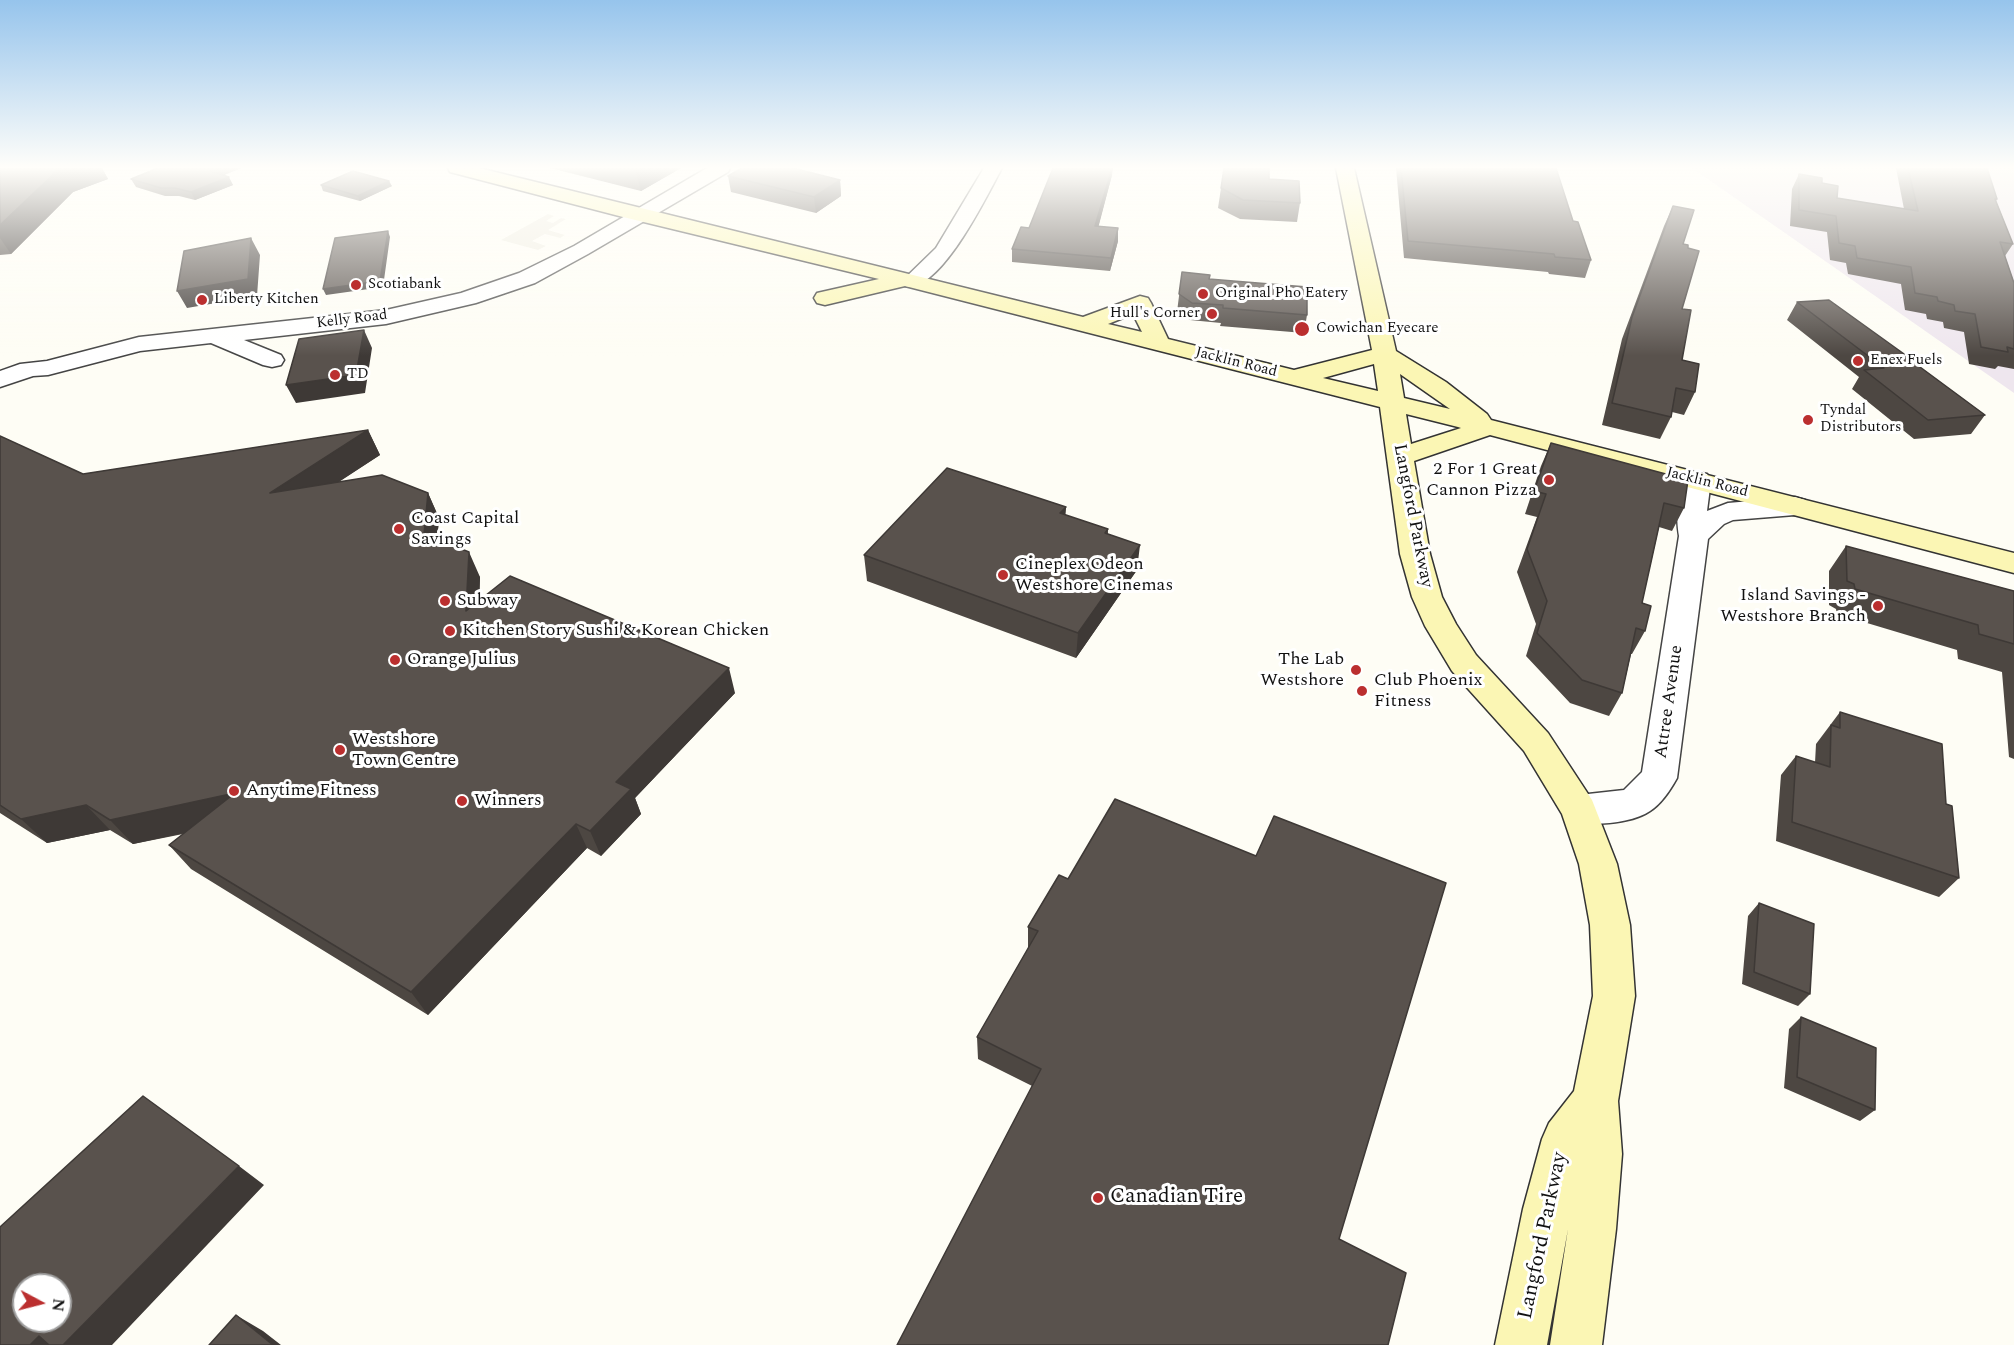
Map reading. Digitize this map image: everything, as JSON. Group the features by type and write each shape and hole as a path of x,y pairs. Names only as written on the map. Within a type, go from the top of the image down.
{"main road":[{"name":"Jacklin Road","path":"701,231 1392,402 2014,563"},
{"name":"Langford Parkway","path":"1358,231 1384,354 1416,554 1427,597 1441,626 1464,663 1536,742 1579,810 1598,864 1610,925 1614,996 1595,1101 1599,1154 1592,1229 1576,1345"},
{"path":"849,266 825,298 910,281"},
{"path":"1084,325 1140,303 1159,344"},
{"path":"1296,378 1384,354 1437,387 1489,427"},
{"path":"1400,457 1489,427"},
{"name":"Langford Parkway","path":"1521,1345 1547,1209 1565,1139 1595,1101"}],"street":[{"name":"Kelly Road","path":"0,380 29,369 48,368 139,344 386,317 468,298 527,278 614,231"},
{"path":"910,281 944,252 956,231"},
{"path":"210,335 272,360"},
{"name":"Kelly Road","path":"0,390 39,375 48,368"},
{"name":"Attree Avenue","path":"1579,810 1618,807 1637,801 1659,778 1694,536 1691,520 1697,480"},
{"path":"1694,536 1714,518 1728,512 1795,506"}],"shaded area":[{"path":"518,231 551,231 565,235 560,238 545,234 532,241 546,246 538,250 501,240"},
{"path":"1782,231 2014,231 2014,393"}],"building":[{"path":"388,231 380,281 323,289 335,238"},
{"path":"1019,231 1117,231 1111,258 1012,249"},
{"path":"1407,231 1581,231 1591,260 1555,257 1554,254 1408,241"},
{"path":"1664,231 1687,231 1683,244 1699,251 1682,309 1691,310 1682,360 1699,364 1695,392 1676,388 1671,417 1612,403 1632,317"},
{"path":"1838,231 2008,231 2013,244 2000,242 2014,283 2014,349 2007,347 2008,352 1981,347 1975,314 1955,311 1954,305 1938,301 1937,297 1915,293 1911,267 1857,258 1855,246 1839,243"},
{"path":"251,238 248,279 177,291 184,251"},
{"path":"1182,272 1210,275 1209,279 1307,287 1307,315 1192,303 1179,294"},
{"path":"1829,300 1985,415 1928,420 1864,370 1884,368 1797,302"},
{"path":"364,330 356,375 286,385 299,339"},
{"name":"Westshore Town Centre","path":"368,430 270,493 382,475 428,493 424,534 469,552 466,611 510,576 729,668 616,782 631,789 590,831 576,824 411,992 169,845 235,793 110,820 86,805 21,819 0,805 0,436 83,474"},
{"path":"1551,443 1688,480 1684,508 1664,503 1642,603 1651,606 1645,631 1636,628 1622,693 1582,680 1537,633 1547,601 1527,549 1546,494 1534,491"},
{"name":"Cineplex Odeon Westshore Cinemas","path":"947,468 1066,507 1060,513 1108,529 1105,533 1140,545 1078,633 864,555"},
{"path":"1846,546 2014,591 2014,644 1979,634 1978,625 1855,589 1854,584 1847,581"},
{"path":"1840,712 1942,744 1946,804 1952,806 1959,878 1792,822 1796,756 1830,767 1831,725 1840,728"},
{"path":"1115,799 1256,856 1274,816 1446,883 1339,1239 1406,1273 1388,1345 897,1345 1041,1069 977,1037 1038,931 1028,927 1059,875 1068,879"},
{"path":"1759,903 1814,924 1810,994 1754,972"},
{"path":"1801,1017 1876,1048 1875,1110 1797,1077"},
{"path":"143,1096 239,1166 63,1345 49,1345 39,1336 30,1345 0,1345 0,1227"},
{"path":"236,1315 273,1345 209,1345"}],"place":[{"name":"Scotiabank","path":"356,285"},
{"name":"Original Pho Eatery","path":"1203,294"},
{"name":"Liberty Kitchen","path":"202,300"},
{"name":"Hull's Corner","path":"1212,314"},
{"name":"Cowichan Eyecare","path":"1302,329"},
{"name":"Enex Fuels","path":"1858,361"},
{"name":"TD","path":"335,375"},
{"name":"Tyndal Distributors","path":"1808,420"},
{"name":"2 For 1 Great Cannon Pizza","path":"1549,480"},
{"name":"Coast Capital Savings","path":"399,529"},
{"name":"Cineplex Odeon Westshore Cinemas","path":"1003,575"},
{"name":"Subway","path":"445,601"},
{"name":"Island Savings - Westshore Branch","path":"1878,606"},
{"name":"Kitchen Story Sushi & Korean Chicken","path":"450,631"},
{"name":"Orange Julius","path":"395,660"},
{"name":"The Lab Westshore","path":"1356,670"},
{"name":"Club Phoenix Fitness","path":"1362,691"},
{"name":"Westshore Town Centre","path":"340,750"},
{"name":"Anytime Fitness","path":"234,791"},
{"name":"Winners","path":"462,801"},
{"name":"Canadian Tire","path":"1098,1198"}]}
